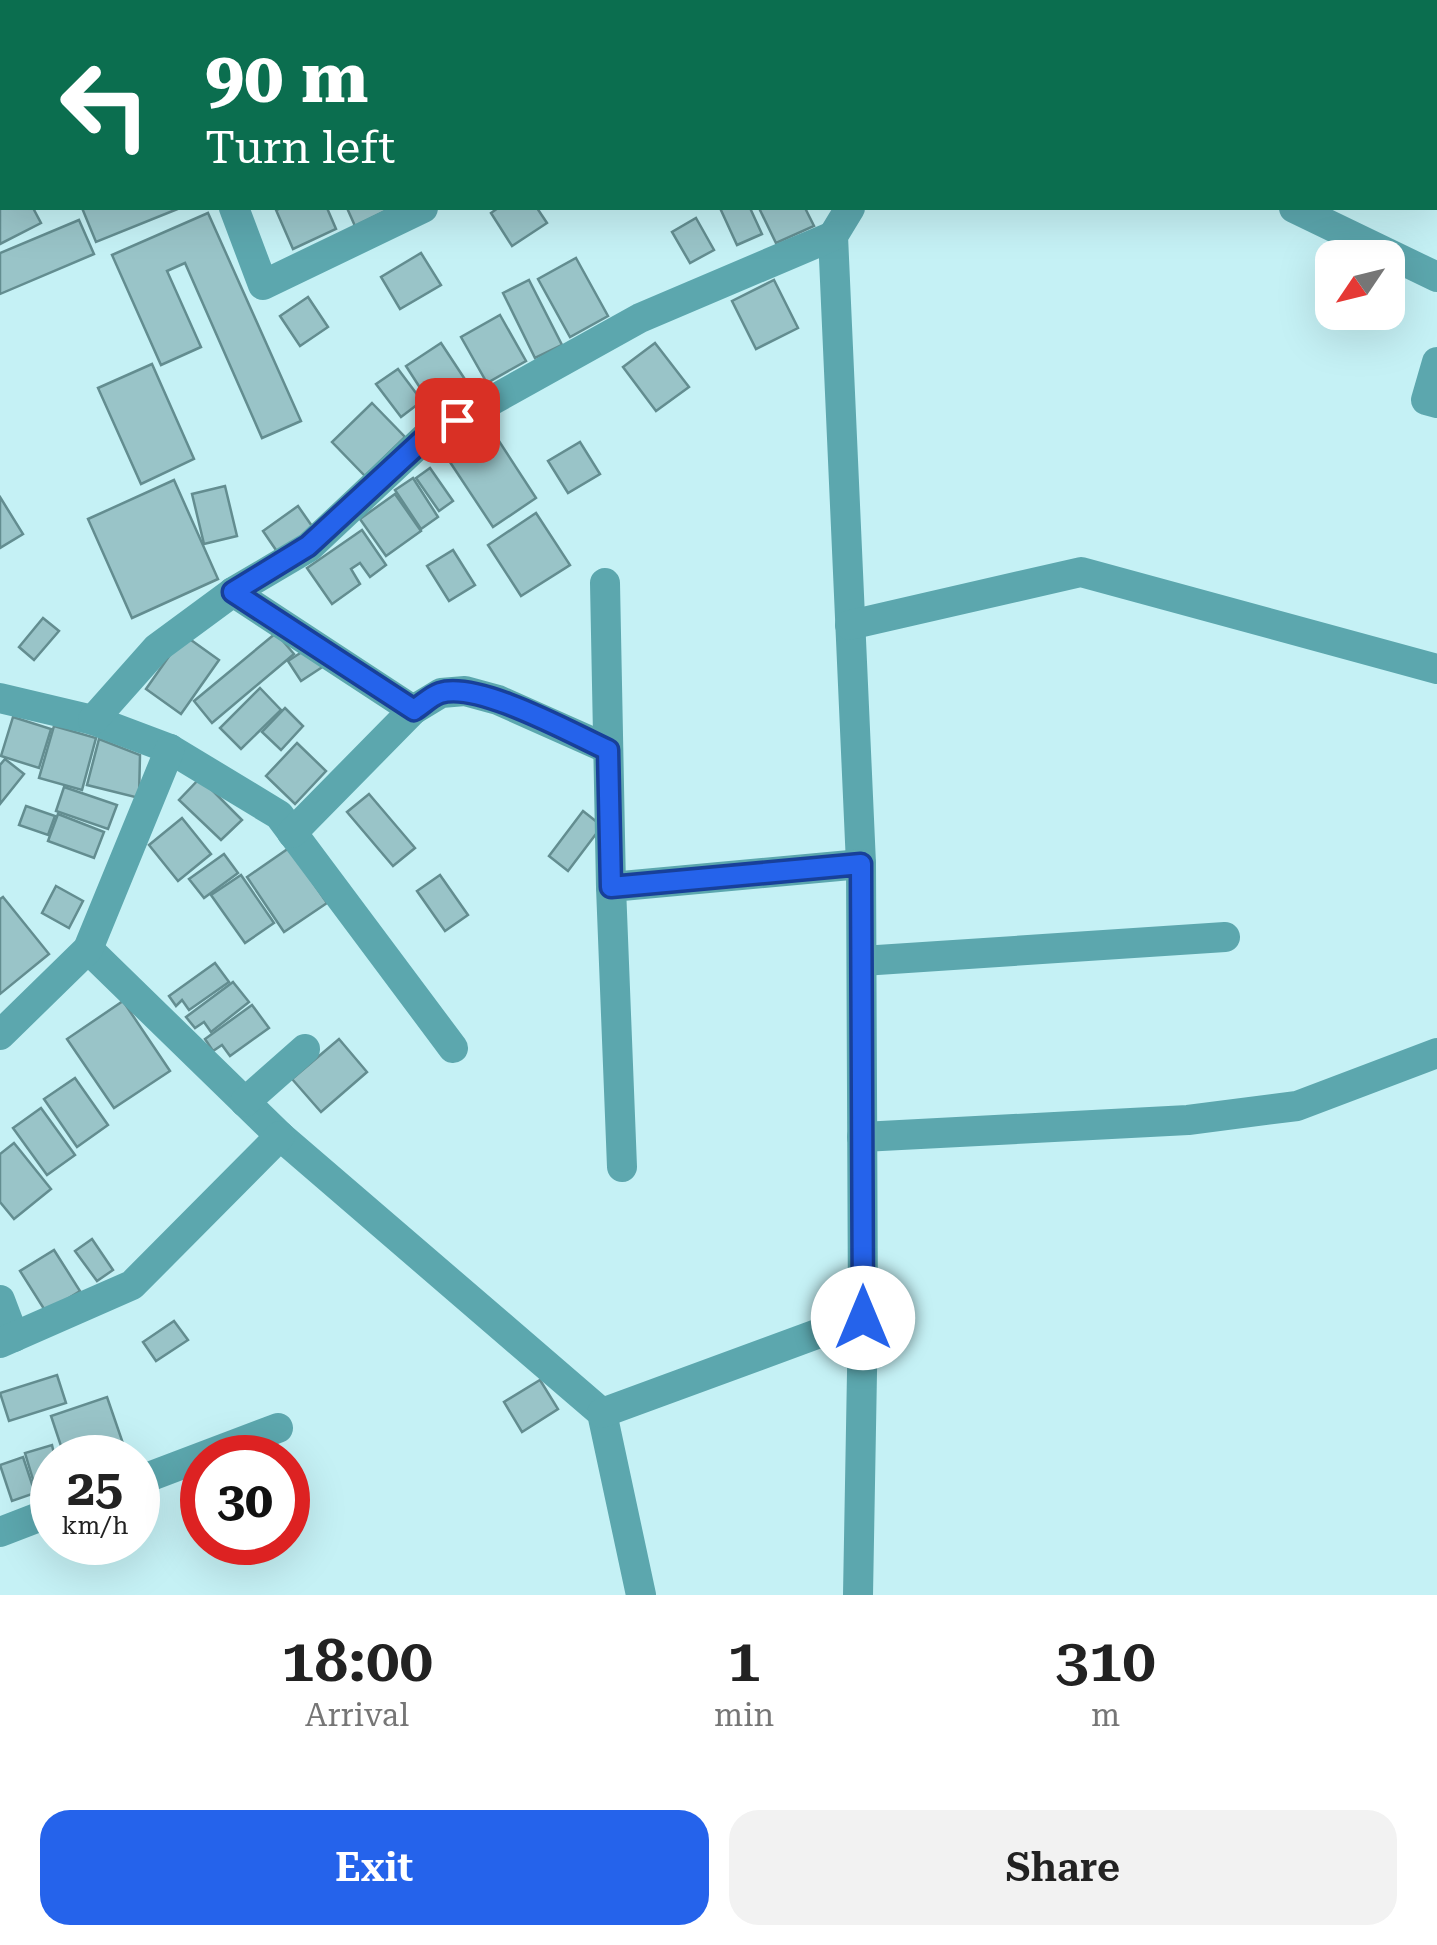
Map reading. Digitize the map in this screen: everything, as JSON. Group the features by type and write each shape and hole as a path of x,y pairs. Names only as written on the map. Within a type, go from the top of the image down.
{"street":[{"path":"235,210 263,285 419,210"},
{"path":"849,210 833,236 861,864 863,1318 858,1595"},
{"path":"1298,210 1437,277"},
{"path":"93,720 157,648 233,592 308,546 426,437 640,318 833,236"},
{"path":"1437,362 1426,400 1437,404"},
{"path":"850,625 1081,572 1437,669"},
{"path":"604,583 622,1167"},
{"path":"233,592 414,710"},
{"path":"292,833 414,710 440,693 465,691 498,700 608,750"},
{"path":"0,698 93,720 170,749 278,815 453,1048"},
{"path":"0,1035 88,950 170,749"},
{"path":"611,887 861,864"},
{"path":"862,961 1225,938"},
{"path":"88,950 280,1136 602,1413 641,1595"},
{"path":"245,1102 305,1049"},
{"path":"862,1137 1188,1120 1297,1106 1437,1053"},
{"path":"0,1300 7,1340 132,1284 280,1136"},
{"path":"602,1413 863,1318"},
{"path":"160,1472 278,1428"},
{"path":"0,1532 30,1520"}],"building":[{"path":"0,210 34,210 41,223 0,244"},
{"path":"83,210 175,210 96,242"},
{"path":"276,210 328,210 336,229 293,249"},
{"path":"348,210 387,210 355,226"},
{"path":"538,210 547,223 512,246 491,213"},
{"path":"721,210 751,210 762,234 737,245"},
{"path":"760,210 806,210 814,226 776,243"},
{"path":"208,213 301,421 262,438 185,263 167,271 201,347 161,365 112,255"},
{"path":"696,218 714,250 690,263 672,232"},
{"path":"79,220 94,254 0,294 0,253"},
{"path":"421,253 441,285 400,309 381,277"},
{"path":"576,258 608,316 570,337 538,279"},
{"path":"529,280 562,345 535,358 503,293"},
{"path":"774,280 798,328 756,349 732,301"},
{"path":"308,297 328,327 300,346 280,316"},
{"path":"500,315 526,361 487,383 461,337"},
{"path":"441,343 470,387 435,411 406,366"},
{"path":"655,343 689,387 656,411 623,367"},
{"path":"152,364 194,459 141,484 98,388"},
{"path":"398,369 422,401 401,417 376,384"},
{"path":"372,403 405,437 365,476 332,442"},
{"path":"484,418 536,498 493,527 440,447"},
{"path":"580,442 600,474 568,493 548,461"},
{"path":"430,468 453,501 439,511 416,478"},
{"path":"413,478 438,517 421,529 395,490"},
{"path":"174,480 218,579 132,618 88,519"},
{"path":"225,486 237,536 204,544 192,494"},
{"path":"395,494 421,531 386,556 360,519"},
{"path":"0,497 23,534 0,548"},
{"path":"298,506 314,529 278,553 263,531"},
{"path":"536,513 570,565 521,596 488,545"},
{"path":"362,530 386,565 370,577 360,563 351,569 360,584 332,604 307,568"},
{"path":"453,550 475,585 449,601 427,566"},
{"path":"43,618 59,631 34,660 19,647"},
{"path":"276,633 294,654 212,723 194,701"},
{"path":"184,635 219,660 181,714 146,689"},
{"path":"311,646 324,666 301,681 288,661"},
{"path":"260,688 281,710 241,749 220,728"},
{"path":"285,708 303,726 281,750 262,732"},
{"path":"13,717 51,729 39,768 1,756"},
{"path":"54,726 96,738 82,790 39,778"},
{"path":"99,739 140,755 139,798 87,785"},
{"path":"297,743 326,771 295,804 266,776"},
{"path":"5,759 24,774 0,804 0,765"},
{"path":"200,778 242,820 221,840 179,800"},
{"path":"64,787 117,805 108,829 56,811"},
{"path":"369,794 415,848 393,866 347,812"},
{"path":"26,806 55,816 48,835 19,825"},
{"path":"583,811 602,826 568,871 549,856"},
{"path":"58,814 104,832 94,858 48,841"},
{"path":"182,818 211,854 178,881 149,845"},
{"path":"289,848 327,903 284,932 247,877"},
{"path":"224,854 238,873 204,898 189,879"},
{"path":"241,875 274,923 245,943 211,895"},
{"path":"440,875 468,915 445,931 417,891"},
{"path":"56,886 83,901 69,928 42,913"},
{"path":"3,897 49,954 0,994 0,899"},
{"path":"215,963 229,982 189,1010 182,1000 176,1006 169,996"},
{"path":"233,982 249,1002 211,1032 204,1022 195,1028 186,1017"},
{"path":"123,1001 170,1071 114,1108 67,1039"},
{"path":"252,1005 269,1028 230,1056 222,1045 213,1051 205,1039"},
{"path":"339,1039 367,1072 321,1112 292,1079"},
{"path":"75,1078 108,1125 77,1147 44,1099"},
{"path":"41,1108 75,1155 47,1175 13,1128"},
{"path":"14,1143 51,1189 14,1219 0,1202 0,1154"},
{"path":"92,1239 113,1270 97,1281 75,1251"},
{"path":"54,1250 80,1291 46,1312 20,1271"},
{"path":"174,1321 188,1340 156,1361 143,1342"},
{"path":"57,1375 66,1403 9,1421 0,1393"},
{"path":"540,1380 558,1409 522,1432 504,1402"},
{"path":"107,1397 120,1435 57,1435 51,1416"},
{"path":"23,1457 30,1478 30,1495 12,1501 0,1465"}],"route":[{"path":"457,420 426,437 308,546 233,592 414,710 440,693 465,691 498,700 608,750 611,887 861,864 863,1318"}]}
